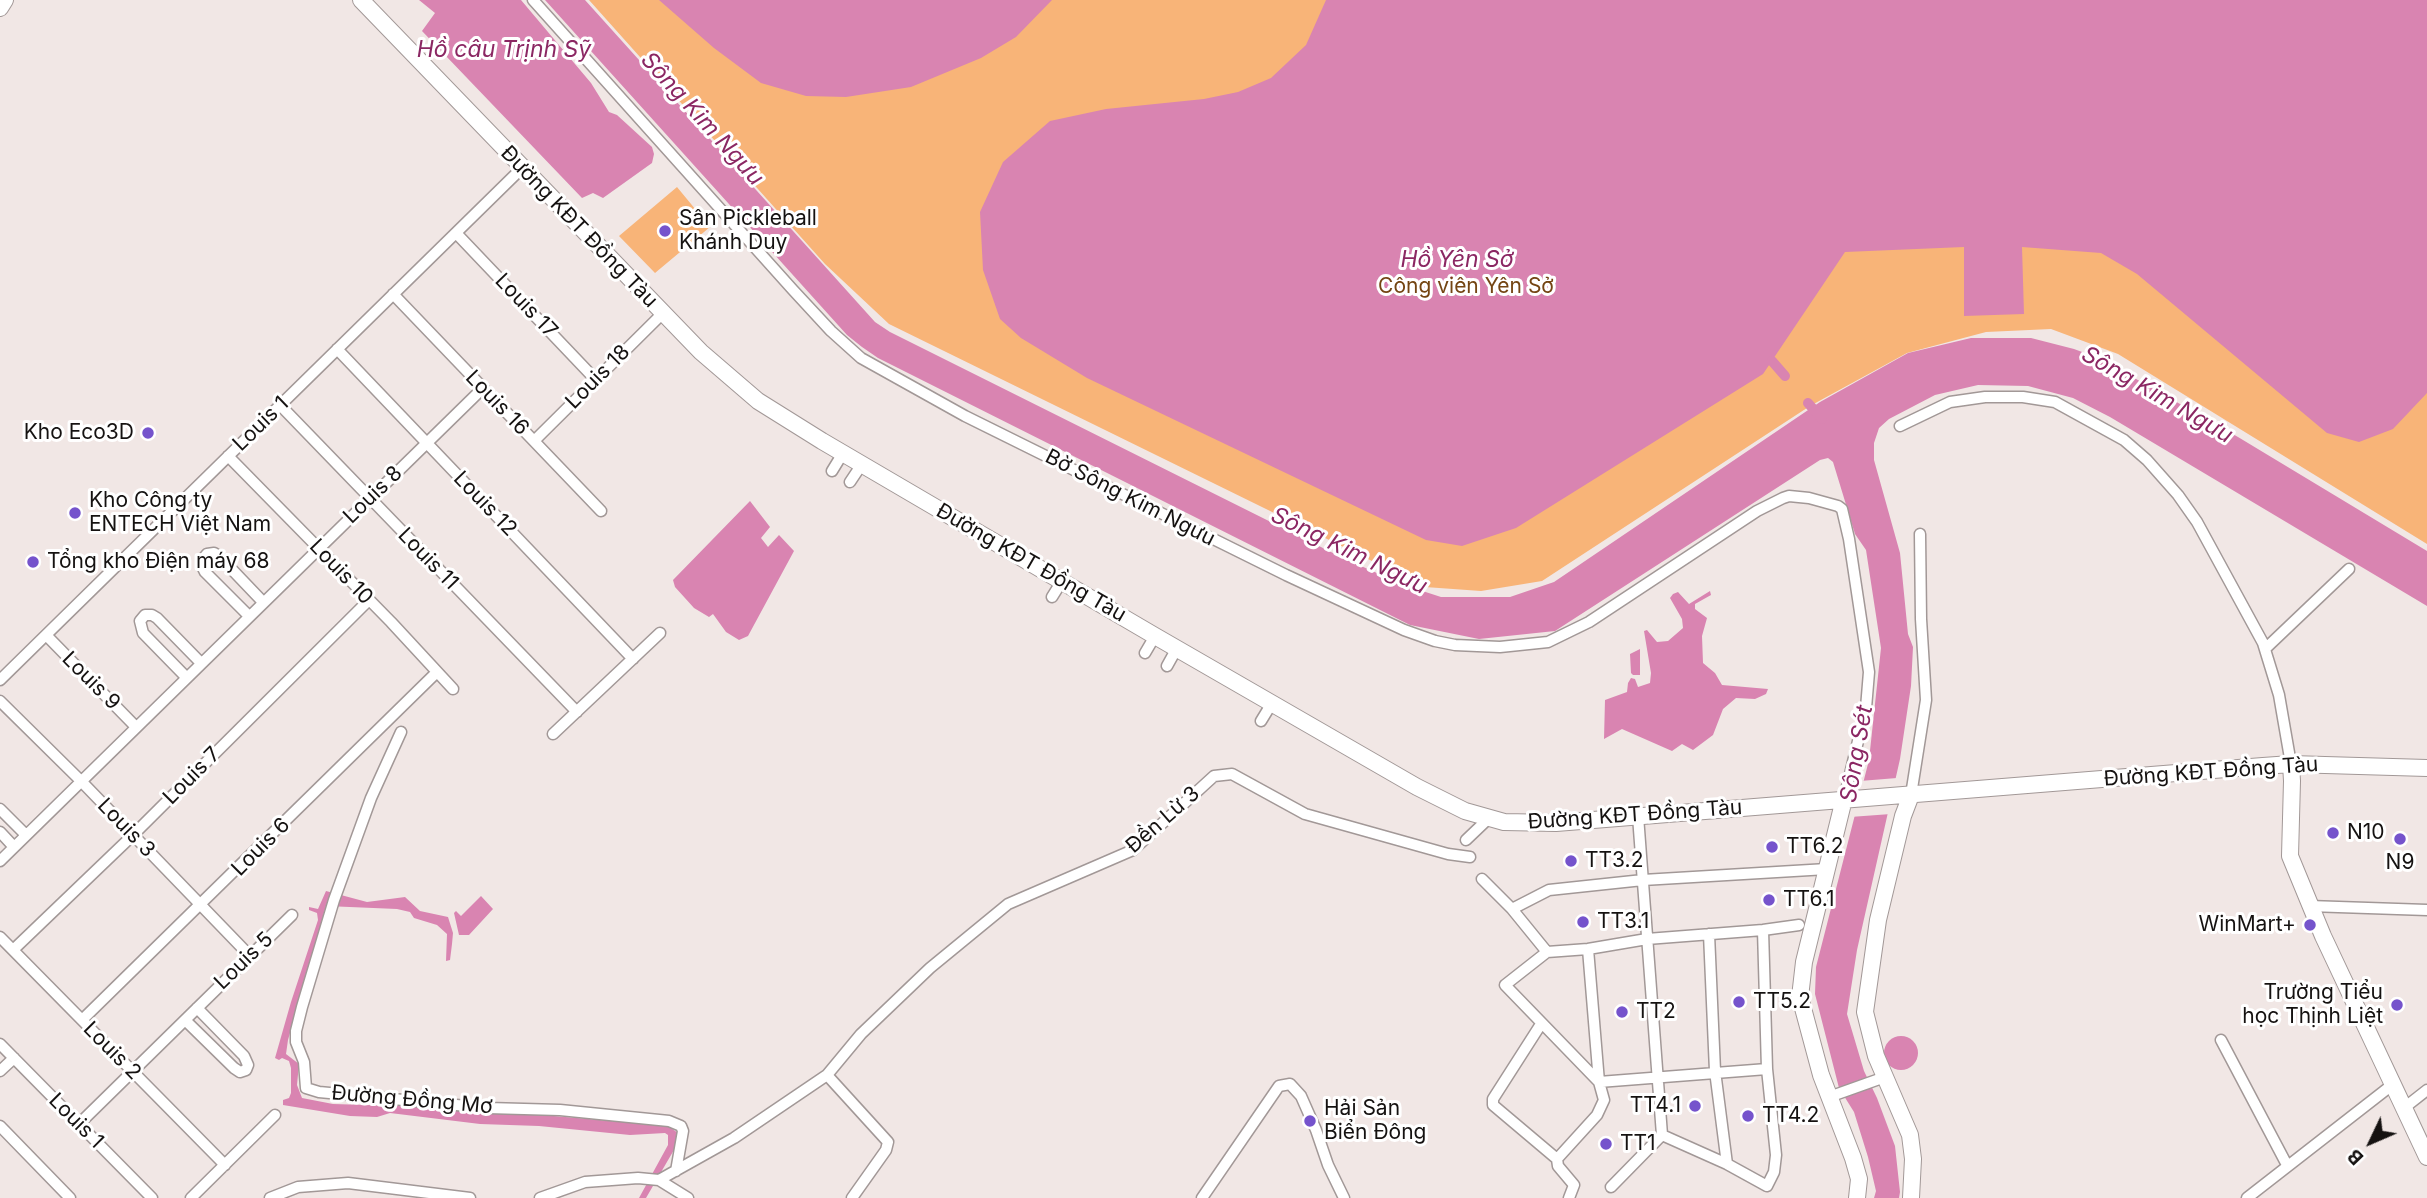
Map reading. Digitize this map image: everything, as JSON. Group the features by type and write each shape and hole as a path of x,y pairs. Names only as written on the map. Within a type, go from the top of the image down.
{"main road":[{"path":"0,8 5,0"},
{"name":"Đường KĐT Đồng Tàu","path":"361,0 701,352 758,401 1155,636 1448,804 1488,819 1543,823 2291,764 2427,768"},
{"path":"2291,764 2290,856 2309,906 2427,1157"},
{"path":"1904,795 1903,816 1878,920 1865,1012 1879,1079 1910,1135 1913,1159 1911,1198"},
{"path":"1848,799 1804,962 1800,997 1813,1048 1835,1095 1859,1179 1857,1198"}],"street":[{"name":"Bờ Sông Kim Ngưu","path":"533,0 793,290 831,331 862,358 965,416 1072,470 1404,630 1455,645 1500,647 1548,642 1589,622 1757,511 1783,498 1809,498 1842,509 1869,672 1866,708 1848,799"},
{"name":"Louis 1","path":"0,680 522,168"},
{"name":"Louis 17","path":"456,233 595,379"},
{"name":"Louis 16","path":"393,294 601,512"},
{"name":"Louis 18","path":"534,440 663,313"},
{"name":"Louis 12","path":"337,349 633,659"},
{"name":"Louis 8","path":"0,861 483,388"},
{"path":"1900,426 1950,402 1985,397 2023,397 2055,402 2124,440 2159,472 2197,522 2235,588 2265,649 2279,695 2291,764"},
{"name":"Louis 11","path":"280,405 577,712"},
{"path":"832,471 843,453"},
{"name":"Louis 10","path":"228,456 453,689"},
{"path":"850,482 862,464"},
{"path":"1904,795 1926,700 1920,534"},
{"path":"248,616 205,572 202,559 207,554 214,553 220,557 263,602"},
{"path":"2265,649 2349,569"},
{"path":"1052,597 1062,581"},
{"name":"Louis 7","path":"13,950 369,600"},
{"path":"186,677 143,633 140,621 145,615 158,618 201,663"},
{"path":"553,734 660,633"},
{"name":"Louis 9","path":"46,635 136,727"},
{"path":"1146,653 1155,636"},
{"path":"1167,666 1177,648"},
{"name":"Louis 6","path":"82,1020 437,672"},
{"name":"Louis 3","path":"0,701 250,956"},
{"path":"1261,721 1272,703"},
{"name":"Đường Đồng Mơ","path":"401,732 374,791 334,900 302,1007 296,1042 304,1062 306,1088 319,1092 488,1108 560,1110 669,1121 681,1126 683,1131 676,1171"},
{"name":"Đền Lừ 3","path":"659,1180 734,1139 827,1075 861,1034 930,968 1008,904 1133,850 1214,776 1232,774 1304,814 1448,854 1470,857"},
{"path":"0,809 26,835"},
{"path":"1611,1186 1662,1135 1638,816"},
{"path":"1466,840 1488,819"},
{"path":"0,832 14,846"},
{"path":"1512,909 1549,890 1643,880 1827,869"},
{"path":"1482,879 1512,909 1547,952"},
{"path":"2309,906 2427,910"},
{"name":"Louis 5","path":"79,1124 292,915"},
{"path":"1599,1082 1505,985 1547,952 1588,949 1647,939 1799,925"},
{"path":"1662,1135 1727,1164 1767,1186 1774,1172 1776,1155 1767,1069 1763,930"},
{"path":"1709,934 1715,1071 1727,1164"},
{"name":"Louis 2","path":"0,937 225,1165"},
{"path":"1569,1198 1574,1185 1558,1166 1558,1159 1597,1115 1604,1100 1599,1082 1588,949"},
{"name":"Louis 5","path":"185,1020 234,1068 240,1072 246,1070 248,1065 244,1056 197,1008"},
{"path":"1541,1024 1493,1100 1493,1105 1558,1159"},
{"path":"2221,1040 2287,1165"},
{"name":"Louis 1","path":"0,1044 152,1198"},
{"path":"0,1071 14,1058"},
{"path":"1599,1082 1767,1069"},
{"path":"827,1075 888,1142 886,1150 852,1198"},
{"path":"1835,1095 1879,1079"},
{"path":"1202,1198 1279,1086 1290,1084 1301,1096 1344,1198"},
{"path":"2246,1198 2392,1084"},
{"path":"2404,1108 2427,1090"},
{"path":"191,1198 275,1115"},
{"path":"0,1126 70,1198"},
{"path":"540,1198 584,1182 646,1178 659,1180 688,1198"},
{"path":"270,1198 298,1187 348,1183 470,1198"}],"green space":[{"name":"Hồ Yên Sở","path":"589,0 2427,0 2427,544 2118,354 2051,329 1986,332 1907,353 1810,406 1542,581 1481,591 1425,587 889,324 825,264"},
{"name":"Sân Pickleball Khánh Duy","path":"677,187 710,227 655,273 619,236"}],"water":[{"name":"Hồ câu Trịnh Sỹ","path":"419,0 521,0 591,83 609,112 617,115 652,147 652,163 603,198 593,193 582,198 422,31 435,13"},
{"name":"Sông Kim Ngưu","path":"545,0 585,0 875,322 890,332 1343,558 1404,585 1441,597 1510,597 1554,582 1820,402 1908,353 1971,338 2031,338 2101,359 2238,437 2427,551 2427,606 2110,417 2073,398 2028,386 1978,385 1935,395 1889,419 1879,428 1874,443 1874,460 1900,553 1908,634 1913,647 1911,686 1900,759 1857,950 1847,1014 1864,1071 1895,1146 1899,1198 1874,1198 1876,1191 1868,1157 1854,1112 1839,1088 1815,994 1816,967 1869,760 1881,648 1866,550 1855,534 1833,462 1828,458 1820,460 1555,631 1479,639 1410,625 878,358 862,347 847,335"},
{"path":"659,0 1052,0 1016,37 981,58 911,87 846,97 806,96 761,83 714,48"},
{"name":"Hồ Yên Sở","path":"1326,0 2427,0 2427,393 2393,429 2359,442 2327,433 2137,274 2101,253 2022,247 2024,314 1964,316 1964,247 1845,252 1763,374 1516,528 1462,546 1426,540 1087,378 1021,338 1000,319 983,270 980,212 1003,162 1050,121 1106,109 1204,99 1238,92 1271,78 1306,45"},
{"path":"750,501 770,527 761,538 768,547 779,535 794,551 748,636 739,640 726,632 713,614 709,617 694,608 675,587 673,580"},
{"path":"1710,591 1711,595 1695,604 1695,609 1707,618 1702,636 1703,663 1715,673 1722,685 1768,689 1766,694 1755,699 1736,698 1723,709 1713,735 1693,750 1682,744 1672,751 1622,729 1604,739 1605,700 1627,692 1631,678 1635,679 1638,687 1650,683 1651,673 1644,631 1647,630 1657,642 1668,641 1683,628 1682,619 1670,598 1673,594 1678,592 1689,604"},
{"path":"1640,649 1640,675 1633,675 1630,654"},
{"path":"326,891 367,902 405,897 420,911 448,917 453,933 452,944 450,960 446,961 447,934 437,925 414,918 410,912 326,906 286,1054 299,1064 297,1085 302,1098 333,1104 432,1107 483,1114 520,1113 668,1126 678,1133 678,1143 646,1198 639,1198 668,1145 668,1135 665,1133 630,1135 539,1126 480,1124 390,1113 377,1117 350,1116 283,1105 283,1100 289,1098 291,1093 291,1068 289,1061 275,1058 318,920 317,913 309,910 309,907 318,909"},
{"path":"481,896 493,909 469,935 459,935 454,913 456,911 461,916"},
{"path":"1901,1036 1913,1041 1918,1053 1913,1065 1901,1070 1889,1065 1884,1053 1889,1041"}],"pier":[{"path":"1897,778 1891,814 1850,817 1860,781"}],"waterway":[{"path":"1772,361 1785,376"},
{"path":"1808,403 1822,419"}],"place":[{"name":"Sân Pickleball Khánh Duy","path":"665,231"},
{"name":"Kho Eco3D","path":"148,433"},
{"name":"Kho Công ty ENTECH Việt Nam","path":"75,513"},
{"name":"Tổng kho Điện máy 68","path":"33,562"},
{"name":"N10","path":"2333,833"},
{"name":"N9","path":"2400,839"},
{"name":"TT6.2","path":"1772,847"},
{"name":"TT3.2","path":"1571,861"},
{"name":"TT6.1","path":"1769,900"},
{"name":"TT3.1","path":"1583,922"},
{"name":"WinMart+","path":"2310,925"},
{"name":"TT5.2","path":"1739,1002"},
{"name":"Trường Tiểu học Thịnh Liệt","path":"2397,1005"},
{"name":"TT2","path":"1622,1012"},
{"name":"TT4.1","path":"1695,1106"},
{"name":"TT4.2","path":"1748,1116"},
{"name":"Hải Sản Biển Đông","path":"1310,1121"},
{"name":"TT1","path":"1606,1144"}],"park label":[{"name":"Công viên Yên Sở","path":"1466,287"}],"water label":[{"name":"Sông Sét","path":"1857,754"}]}
